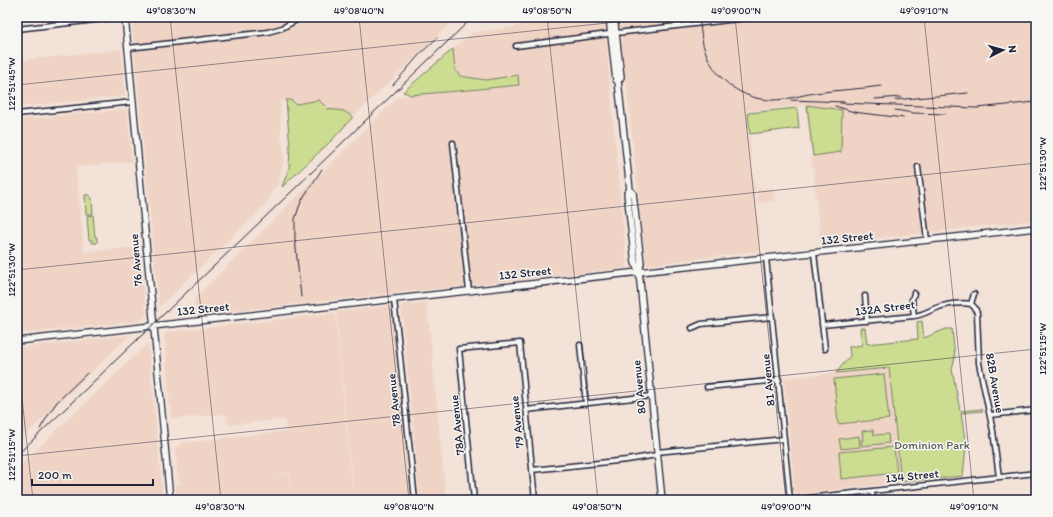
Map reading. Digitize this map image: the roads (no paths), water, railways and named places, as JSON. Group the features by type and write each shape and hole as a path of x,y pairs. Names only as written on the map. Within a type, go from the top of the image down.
{"main road":[{"name":"76 Avenue","path":"125,17 170,500"},
{"name":"80 Avenue","path":"609,17 621,77 618,81 630,190 633,193 641,263 639,272 662,500"},
{"name":"80 Avenue","path":"613,33 614,17"},
{"name":"132 Street","path":"17,341 1036,228"}],"street":[{"path":"17,29 121,17"},
{"path":"128,48 268,32 282,28 302,17"},
{"path":"516,46 613,33 755,17"},
{"path":"17,114 133,102"},
{"path":"452,143 469,290"},
{"path":"918,168 927,240"},
{"path":"814,253 825,349"},
{"name":"81 Avenue","path":"766,258 790,500"},
{"path":"914,293 912,300 914,316"},
{"name":"82B Avenue","path":"974,294 972,304 977,313 979,363 982,383 990,415 999,477"},
{"path":"865,296 867,321"},
{"name":"78 Avenue","path":"394,299 414,500"},
{"name":"132A Street","path":"822,325 914,316 943,306 967,303 972,304"},
{"path":"692,328 702,324 772,316"},
{"name":"78A Avenue","path":"474,500 458,348 520,343"},
{"name":"79 Avenue","path":"520,343 535,500"},
{"path":"580,345 586,404"},
{"path":"707,387 779,380"},
{"path":"526,410 651,396"},
{"path":"990,415 1036,410"},
{"path":"532,470 627,460 657,454 784,439"},
{"name":"134 Street","path":"790,500 1036,473"},
{"path":"872,491 873,500"}],"railway":[{"path":"458,22 464,17"},
{"path":"17,455 473,17"},
{"path":"699,17 703,44 716,72 732,87 751,96 761,99 778,100 815,93 882,86"},
{"path":"393,85 420,54 437,38"},
{"path":"895,100 968,93"},
{"path":"875,99 901,97"},
{"path":"791,100 845,102"},
{"path":"840,103 977,108 1036,102"},
{"path":"835,106 854,112 904,118"},
{"path":"895,110 913,113 945,114"},
{"path":"301,297 295,239 295,219 303,198 322,169"},
{"path":"40,429 57,402 87,373"}],"park label":[{"name":"Dominion Park","path":"932,445"}]}
